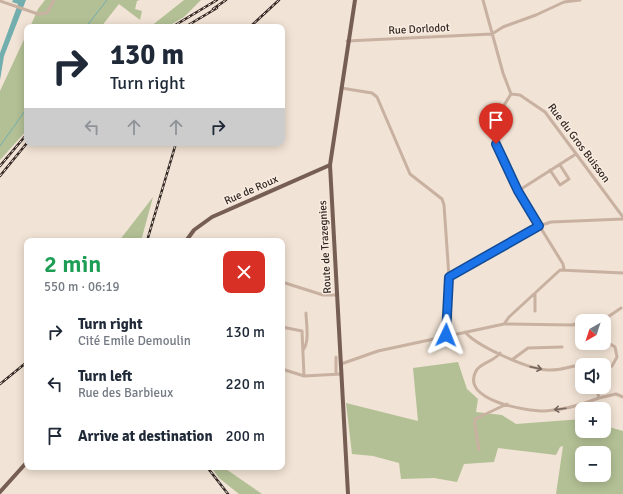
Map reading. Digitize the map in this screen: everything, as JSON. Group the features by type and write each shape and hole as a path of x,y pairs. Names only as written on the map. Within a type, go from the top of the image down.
{"main road":[{"name":"Route de Trazegnies","path":"348,494 339,374 341,364 330,165 347,41 355,0"},
{"name":"Rue de Roux","path":"191,238 201,225 213,216 330,165"},
{"path":"0,492 24,465"}],"street":[{"path":"0,1 38,14 47,13 54,0"},
{"path":"482,0 504,77 511,94 496,118 493,132 496,144 518,191 563,264 564,269"},
{"path":"492,34 503,27 536,15 564,2 580,0"},
{"name":"Rue Dorlodot","path":"347,41 492,34"},
{"path":"341,88 372,93 377,97 410,174 442,199 444,205 449,277 446,335"},
{"name":"Rue du Gros Buisson","path":"511,94 520,94 545,112 623,218"},
{"path":"518,191 576,154"},
{"path":"550,170 560,185 569,179 560,165"},
{"path":"449,277 539,226 551,222 623,218"},
{"path":"504,324 557,272 564,269 623,274"},
{"path":"285,283 323,295 337,296"},
{"path":"535,293 535,311"},
{"path":"611,315 622,307"},
{"path":"303,350 305,347 306,313"},
{"path":"341,364 378,351 446,335 504,324 575,324"},
{"path":"285,328 306,333"},
{"path":"302,331 304,376"},
{"path":"465,332 471,338 500,354 533,368 561,370 575,367"},
{"path":"611,344 615,347 617,357 611,366"},
{"path":"513,359 528,348 562,347"},
{"path":"500,354 479,367 474,380 475,386 484,397 507,404 544,411 573,408 599,398 616,394 623,397"},
{"path":"285,370 304,376 339,374 336,357"},
{"path":"598,394 599,398"},
{"path":"479,450 474,425 475,419 507,404"}],"green space":[{"path":"45,0 140,0 137,1 135,9 142,11 140,20 119,4 103,24 31,24 38,9"},
{"path":"184,0 201,0 184,17 172,24 154,24"},
{"path":"24,39 24,133 0,160 0,91"},
{"path":"153,197 142,238 121,238"},
{"path":"458,362 467,389 478,399 476,412 502,415 516,424 575,420 575,438 611,438 611,428 623,431 623,494 556,494 563,446 560,447 556,455 498,448 494,462 464,464 457,482 434,478 401,479 399,463 373,456 352,454 346,403 418,421 413,368"},
{"path":"213,470 227,470 262,494 239,494 219,478"}],"water":[{"path":"13,0 26,0 4,56 0,80 0,53 18,4 12,2"}],"waterway":[{"path":"88,24 107,0"},
{"path":"0,146 24,112"}],"railway":[{"path":"177,24 217,0"},
{"path":"213,9 226,0"},
{"path":"253,24 279,0"},
{"path":"190,24 217,8"},
{"path":"0,166 24,138"},
{"path":"0,176 25,146"},
{"path":"148,238 175,146"},
{"path":"0,384 24,364"},
{"path":"209,470 228,494"}],"route":[{"path":"446,335 449,277 539,226 518,191 496,144"}]}
